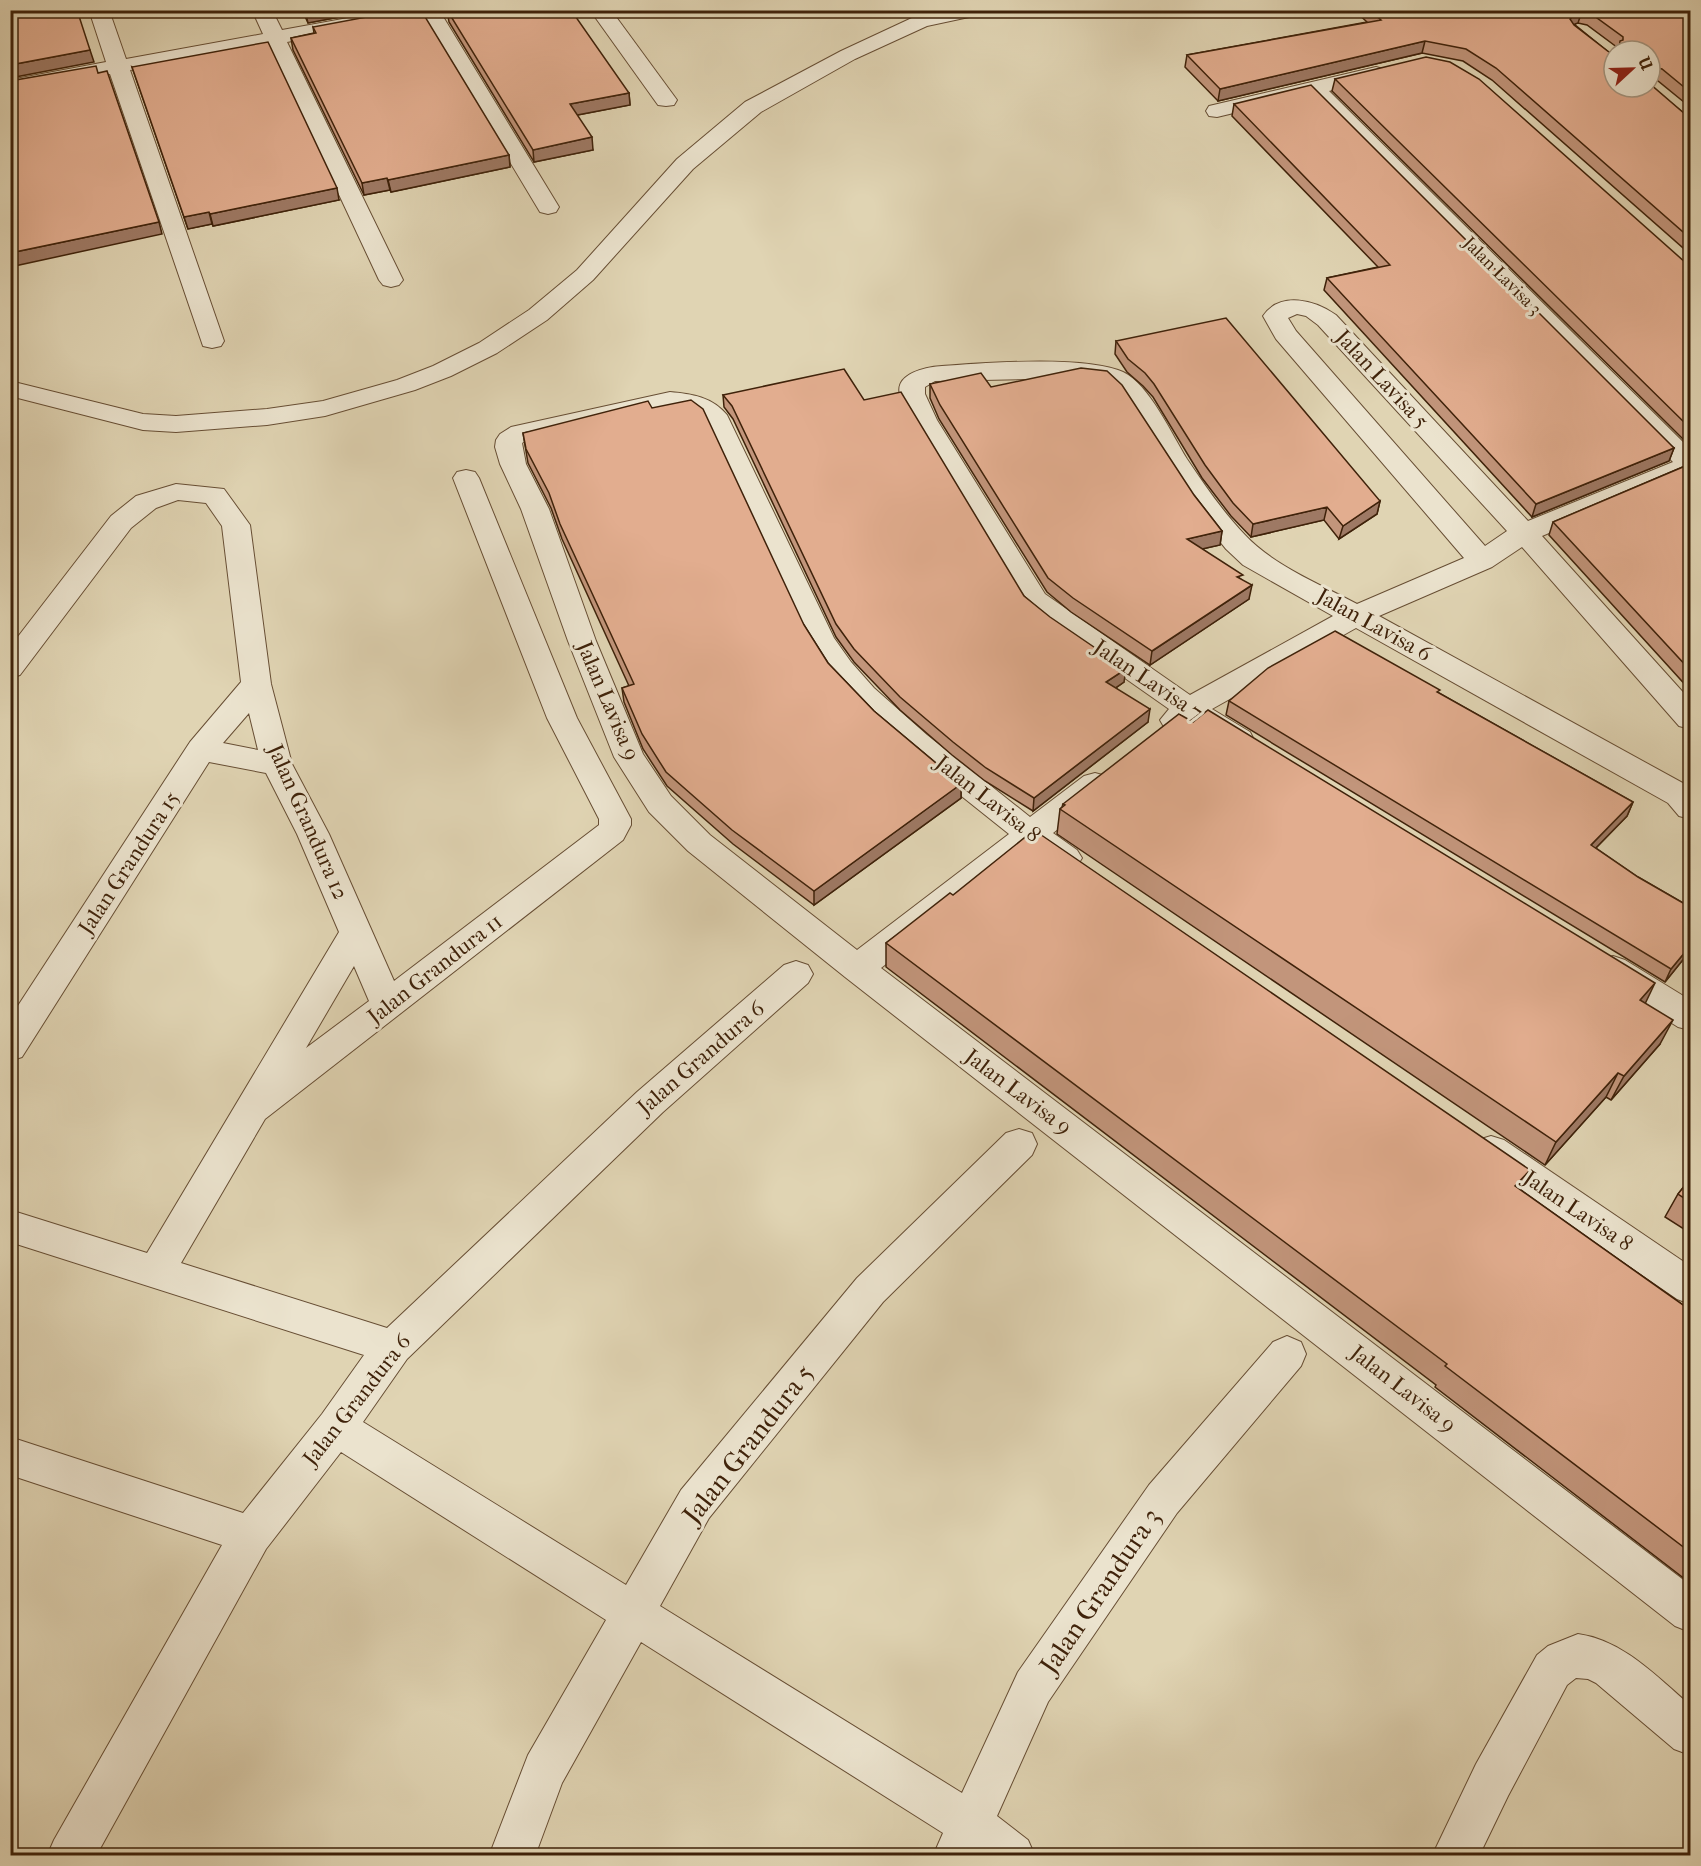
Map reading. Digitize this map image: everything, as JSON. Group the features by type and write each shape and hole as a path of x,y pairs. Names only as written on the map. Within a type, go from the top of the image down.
{"street":[{"path":"99,10 116,66 212,341"},
{"path":"262,10 391,280"},
{"path":"10,86 428,10 548,207"},
{"path":"600,10 666,100"},
{"path":"10,388 143,422 176,424 267,417 325,408 405,385 442,371 488,348 538,315 585,275 685,164 753,107 848,54 921,21 976,10"},
{"path":"1217,111 1390,69"},
{"name":"Jalan Lavisa 3","path":"1314,88 1690,464"},
{"name":"Jalan Lavisa 5","path":"1482,561 1285,333 1275,316 1284,310 1302,306 1312,308 1327,320 1524,533 1690,719"},
{"name":"Jalan Lavisa 7","path":"1115,378 1071,370 931,374 917,380 912,386 912,394 924,420 1035,601 1189,709 1259,752"},
{"name":"Jalan Lavisa 6","path":"1115,378 1132,392 1210,511 1241,549 1253,559 1679,795 1690,808"},
{"name":"Jalan Lavisa 9","path":"703,406 689,401 670,400 520,434 509,440 508,447 513,464 535,509 582,641 628,757 660,804 699,843 856,968 1690,1611"},
{"name":"Jalan Lavisa 8","path":"703,406 718,420 776,548 820,639 836,666 866,699 961,782 1030,835 1089,873"},
{"path":"1151,739 1189,709 1357,615 1482,561 1524,533 1690,464"},
{"name":"Jalan Grandura 11","path":"250,1110 612,832 615,825 615,819 562,718 466,478"},
{"name":"Jalan Grandura 12","path":"10,668 121,522 146,502 176,492 214,495 236,525 256,684 277,764 313,834 388,1006"},
{"name":"Jalan Grandura 15","path":"10,1047 201,750 256,684"},
{"path":"201,750 277,764"},
{"path":"856,968 1114,768"},
{"name":"Jalan Grandura 11","path":"156,1272 356,933"},
{"path":"1590,955 1690,1017"},
{"name":"Jalan Grandura 6","path":"70,1856 251,1535 336,1426 393,1347 650,1102 796,974"},
{"name":"Jalan Lavisa 8","path":"1466,1134 1690,1287"},
{"name":"Jalan Grandura 5","path":"512,1856 544,1771 695,1504 870,1290 1019,1144"},
{"path":"10,1226 393,1347"},
{"name":"Jalan Grandura 3","path":"963,1840 1034,1687 1162,1499 1287,1354"},
{"path":"336,1426 633,1613 963,1840 1012,1856"},
{"path":"10,1456 251,1535"},
{"path":"1455,1856 1492,1780 1552,1670 1563,1661 1578,1656 1594,1658 1611,1668 1690,1733"}],"building":[{"path":"10,10 77,10 90,50 10,65"},
{"path":"414,10 417,16 424,15 509,155 388,180 387,178 362,183 291,38 316,33 313,27"},
{"path":"447,10 571,10 629,93 570,104 592,137 533,150"},
{"path":"1370,10 1690,10 1690,92 1662,69 1662,39 1623,39 1590,13 1582,11 1574,14 1570,19 1574,25 1602,47 1602,99 1662,99 1662,94 1685,114 1690,115 1690,238 1496,68 1466,49 1425,41 1220,89 1187,55 1381,20"},
{"path":"268,42 337,188 210,214 209,212 184,217 132,67"},
{"path":"1426,57 1450,62 1479,79 1686,263 1690,264 1690,428 1335,79"},
{"path":"96,66 98,73 107,71 159,222 10,253 10,81"},
{"path":"1311,85 1674,448 1536,504 1327,278 1390,265 1234,104"},
{"path":"1226,318 1380,501 1343,526 1327,507 1253,524 1233,503 1205,465 1154,384 1128,359 1116,341"},
{"path":"1081,368 1107,371 1122,385 1194,495 1222,531 1187,539 1243,575 1237,577 1252,585 1152,651 1073,598 1048,578 940,405 930,384 981,373 991,387"},
{"path":"844,369 864,400 901,392 1024,596 1050,617 1126,669 1106,682 1150,709 1034,798 986,768 953,742 900,697 854,649 836,624 732,406 723,395"},
{"path":"691,400 703,409 804,625 828,663 874,711 961,784 814,891 732,830 666,772 642,734 622,688 634,684 560,524 549,493 526,449 523,433 648,401 652,408"},
{"path":"1690,464 1690,670 1553,522"},
{"path":"1335,631 1440,690 1437,692 1633,802 1591,845 1638,877 1690,907 1690,946 1671,969 1229,701 1268,668"},
{"path":"1208,710 1655,983 1640,1000 1673,1020 1624,1076 1618,1073 1556,1142 1060,809 1065,805 1063,804 1179,714 1193,722"},
{"path":"1034,830 1530,1170 1515,1186 1690,1310 1690,1552 1445,1366 1447,1364 886,943 950,893 953,895"},
{"path":"1690,1179 1690,1202 1678,1194"}]}
